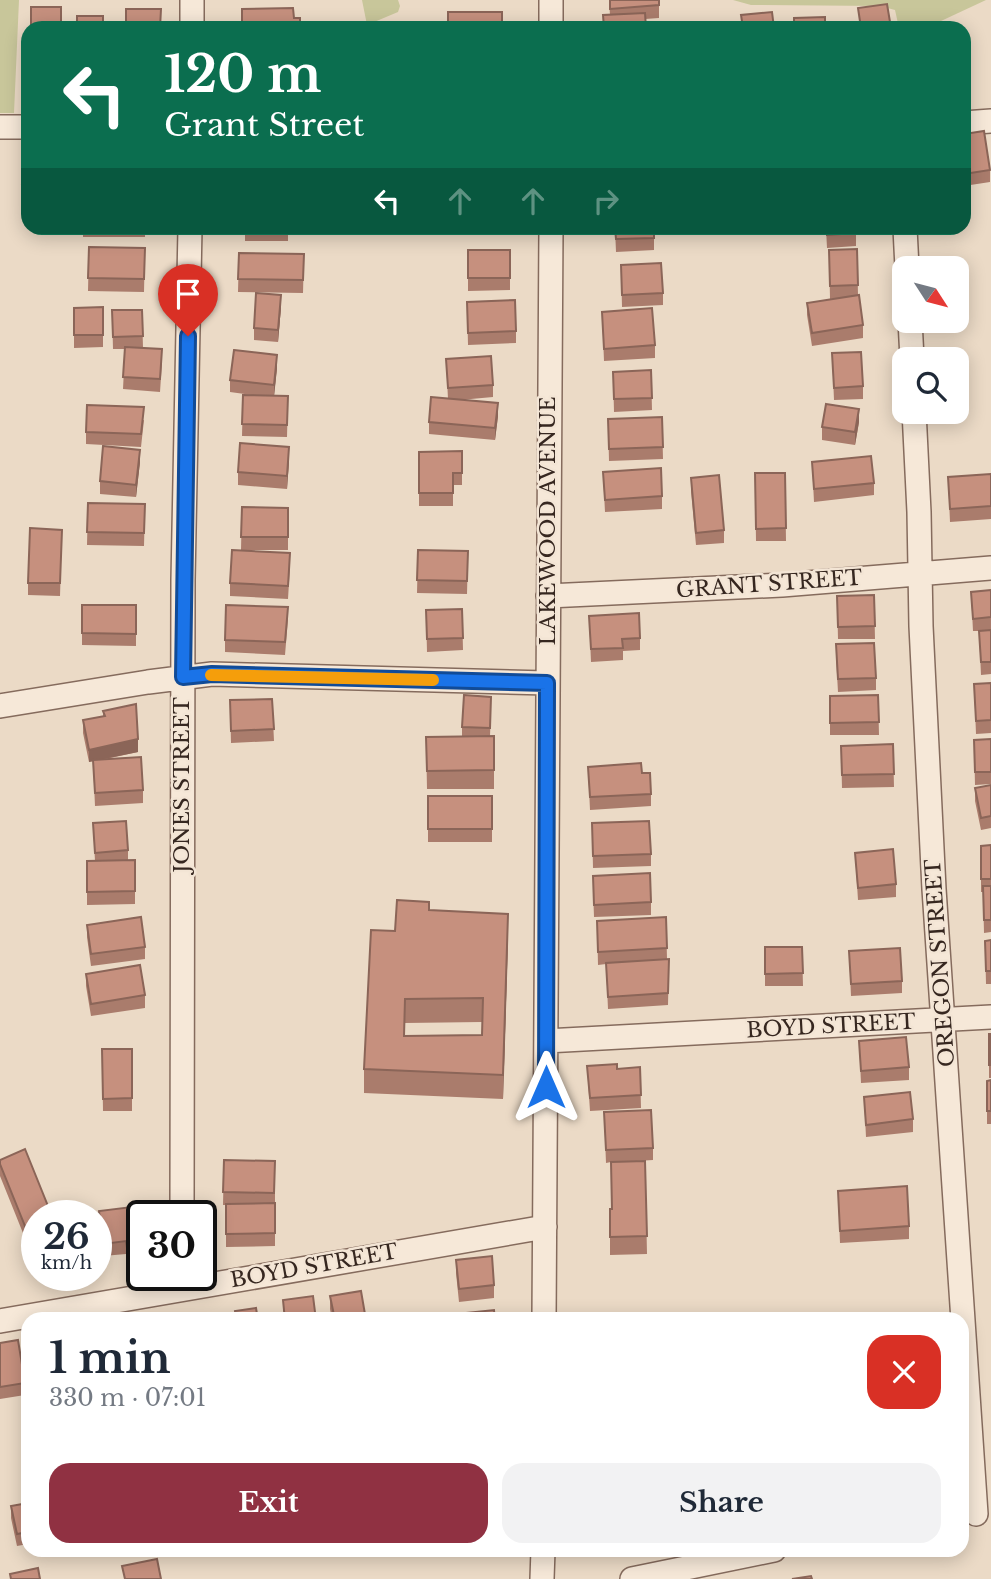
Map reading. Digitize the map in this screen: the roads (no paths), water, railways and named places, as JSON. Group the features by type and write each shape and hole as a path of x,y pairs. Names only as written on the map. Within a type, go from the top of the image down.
{"street":[{"path":"192,0 192,21"},
{"path":"551,0 551,21"},
{"path":"971,122 991,121"},
{"path":"0,127 21,127"},
{"name":"JONES STREET","path":"183,1200 183,677 190,235"},
{"name":"LAKEWOOD AVENUE","path":"544,1312 551,235"},
{"path":"905,235 906,256"},
{"name":"OREGON STREET","path":"914,424 934,889 963,1312"},
{"name":"GRANT STREET","path":"548,596 782,585 991,568"},
{"path":"0,706 212,674 547,683"},
{"name":"BOYD STREET","path":"546,1041 991,1017"},
{"name":"BOYD STREET","path":"217,1277 545,1227"},
{"name":"BOYD STREET","path":"42,1312 141,1291"},
{"name":"BOYD STREET","path":"0,1321 21,1317"},
{"name":"OREGON STREET","path":"969,1406 976,1514"},
{"path":"542,1579 543,1557"},
{"path":"632,1579 740,1557"}]}
